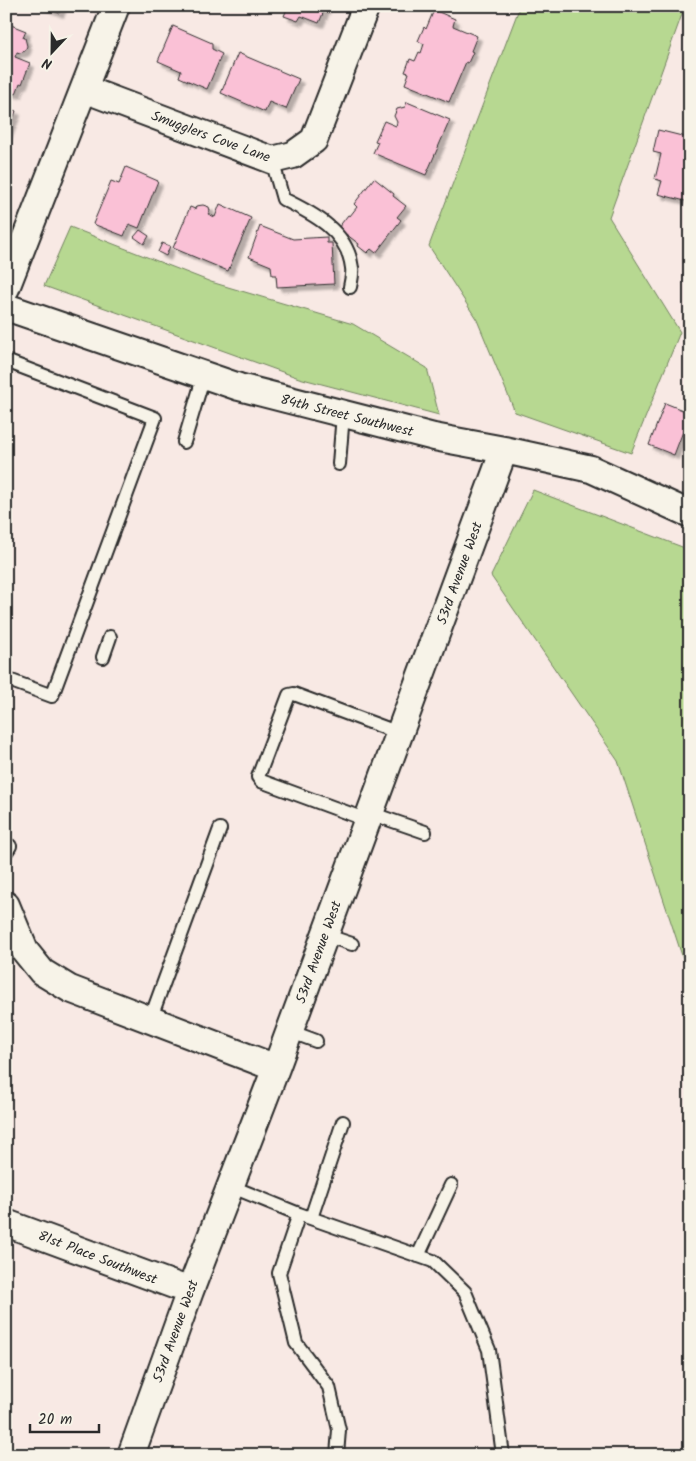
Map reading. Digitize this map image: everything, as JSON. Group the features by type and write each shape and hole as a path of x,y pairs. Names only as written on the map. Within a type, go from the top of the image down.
{"street":[{"path":"6,288 116,6"},
{"name":"Smugglers Cove Lane","path":"84,89 272,160 293,155 314,140 366,6"},
{"name":"84th Street Southwest","path":"6,306 239,387 434,437 591,469 690,514"},
{"name":"53rd Avenue West","path":"131,1455 190,1291 276,1068 504,450"},
{"path":"6,905 25,951 42,972 70,989 276,1068"},
{"name":"81st Place Southwest","path":"6,1223 190,1291"}],"lane":[{"path":"272,160 283,199 304,209 331,227 346,247 352,268 350,287"},
{"path":"6,361 155,418 52,696 6,679"},
{"path":"184,442 204,375"},
{"path":"339,464 343,414"},
{"path":"103,657 110,637"},
{"path":"399,733 294,694 289,695 258,777 261,782 425,832"},
{"path":"150,1020 220,829"},
{"path":"325,934 352,944"},
{"path":"289,1031 316,1041"},
{"path":"337,1455 338,1430 329,1387 296,1343 278,1273 305,1216 343,1122"},
{"path":"418,1256 451,1185"},
{"path":"230,1186 305,1216 433,1261 465,1292 489,1350 503,1455"}],"green space":[{"path":"520,6 685,6 609,217 680,332 631,453 515,412 477,320 429,246"},
{"path":"70,227 211,282 353,324 427,368 439,415 299,378 44,286"},
{"path":"533,490 690,550 690,980 618,761 491,576"}],"building":[{"path":"42,6 62,6 59,13"},
{"path":"280,6 326,6 319,23 301,16 298,21 284,16 287,9"},
{"path":"434,10 455,19 453,26 477,36 471,51 473,52 468,63 466,62 449,102 405,84 409,73 405,72 410,59 415,61 419,52 421,53 424,44 418,41 424,27 426,29"},
{"path":"6,23 26,31 23,38 25,38 27,46 25,51 17,52 15,57 30,63 16,94 6,91"},
{"path":"173,26 212,43 212,49 222,54 207,89 179,77 181,71 158,61"},
{"path":"238,53 299,79 286,109 269,102 265,112 221,93"},
{"path":"407,102 450,120 426,175 373,153 378,142 375,141 384,121 396,126 397,122 394,116 397,109 405,107"},
{"path":"6,107 16,111 6,137"},
{"path":"658,130 690,138 689,202 658,194 662,181 655,179 661,154 653,152"},
{"path":"126,167 158,181 139,228 129,224 124,236 93,224 111,181 119,184"},
{"path":"374,178 406,206 397,217 401,220 376,253 371,249 367,253 358,246 359,244 338,228 357,207 354,204"},
{"path":"220,204 251,218 228,271 173,248 190,207 195,209 196,206 203,205 209,207 210,211 208,214 215,217"},
{"path":"260,226 293,239 327,237 327,243 332,243 334,284 277,287 276,275 272,275 271,266 249,257"},
{"path":"140,230 149,236 144,244 134,237"},
{"path":"162,243 170,246 166,256 158,252"},
{"path":"665,403 690,413 674,455 649,445"}]}
